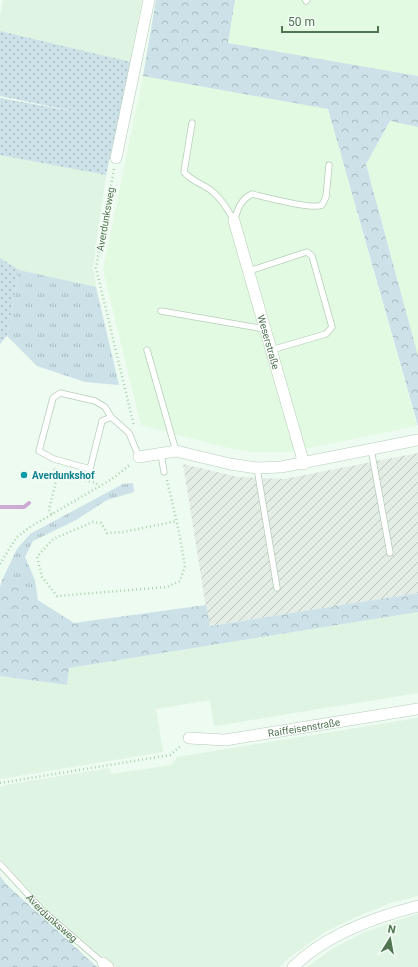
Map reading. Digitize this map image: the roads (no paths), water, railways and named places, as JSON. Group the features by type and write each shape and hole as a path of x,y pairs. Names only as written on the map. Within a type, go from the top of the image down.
{"street":[{"path":"116,158 149,0"},
{"name":"Weserstraße","path":"234,221 304,464"},
{"path":"139,457 176,451 230,464 257,468 304,464 418,440"},
{"name":"Raiffeisenstraße","path":"189,738 225,740 418,709"},
{"path":"293,967 329,940 362,924 392,912 418,906"}],"lane":[{"path":"192,123 184,172 190,179 213,192 228,208 234,221"},
{"path":"234,221 240,204 246,197 252,194 319,207 322,205 326,197 329,165"},
{"path":"249,271 307,252 312,256 332,327 326,334 271,350"},
{"path":"161,311 265,329"},
{"path":"148,350 176,451"},
{"path":"111,417 102,421 90,469 54,459 39,451 53,398 60,393 95,401 105,406 111,417 129,433 139,457"},
{"path":"371,449 390,553"},
{"path":"161,454 164,472"},
{"path":"257,468 277,588"},
{"name":"Averdunksweg","path":"0,864 44,912 105,965"}],"waterway":[{"path":"0,507 24,507 29,503"}],"place":[{"name":"Averdunkshof","path":"24,475"}]}
